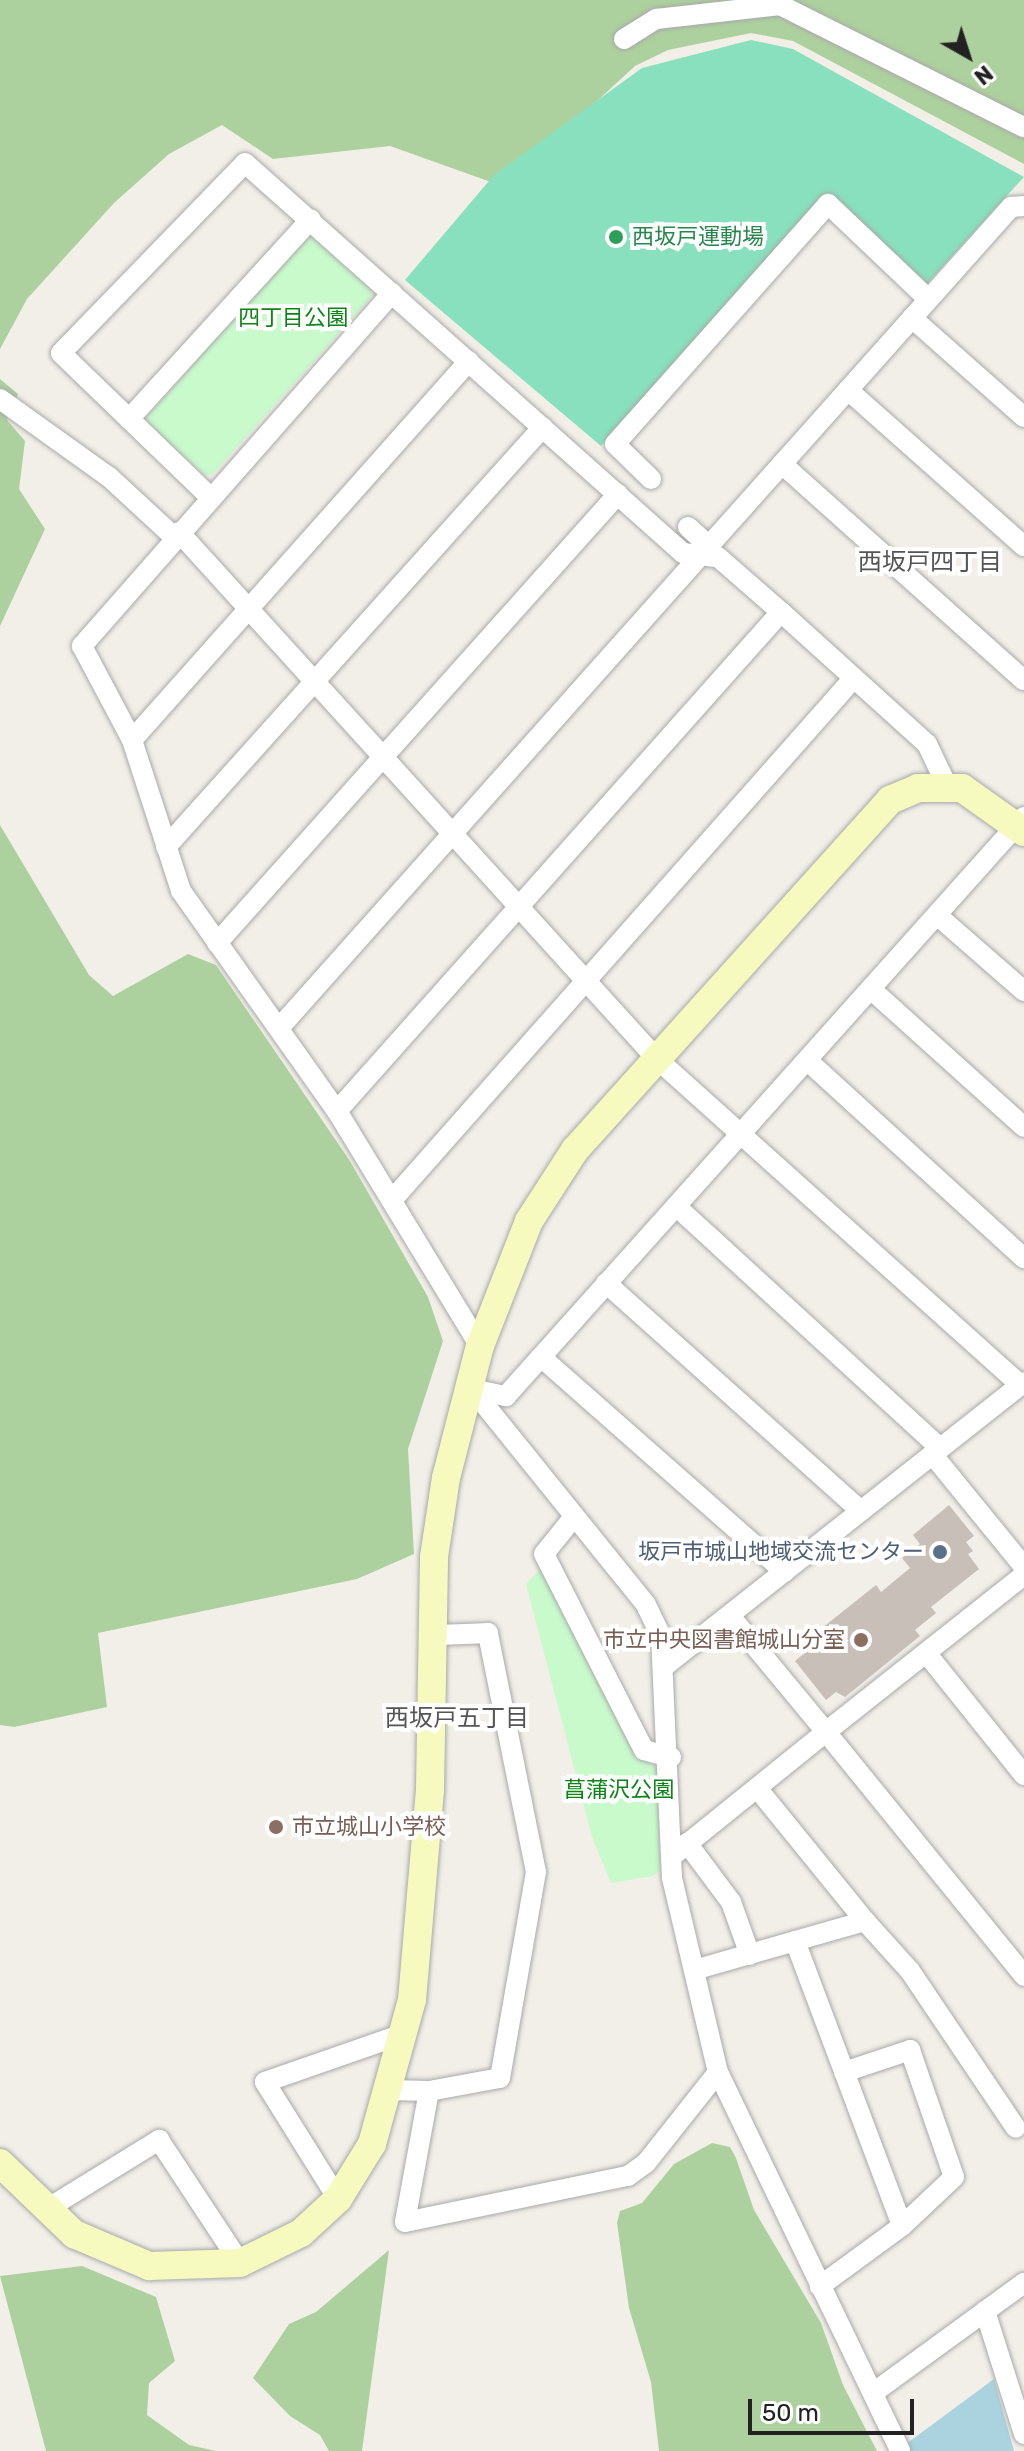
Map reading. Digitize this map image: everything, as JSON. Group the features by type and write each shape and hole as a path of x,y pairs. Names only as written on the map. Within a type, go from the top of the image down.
{"street":[{"path":"624,39 656,19 780,5 1024,127"},
{"path":"210,497 61,353 245,163 683,553 705,551"},
{"path":"651,479 615,444 828,204 928,299"},
{"path":"280,1027 455,835 1011,207 1024,206"},
{"path":"129,419 311,219"},
{"path":"392,293 176,534 82,646 132,740 181,891 337,1111 480,1346"},
{"path":"912,318 1024,417"},
{"path":"132,740 469,361"},
{"path":"848,390 1024,546"},
{"path":"0,399 109,477 176,534 315,682 656,1058 1022,1383 666,1665"},
{"path":"166,847 543,427"},
{"path":"782,464 1024,680"},
{"path":"217,943 618,494"},
{"path":"688,527 705,551 718,557 927,744 947,786"},
{"path":"337,1111 781,612"},
{"path":"392,1200 853,679"},
{"path":"0,2163 74,2234 149,2266 240,2263 301,2233 338,2199 372,2144 403,2034 422,1914 434,1557 446,1478 472,1389 480,1346 506,1272 542,1200 575,1150 879,810 904,792 947,786 977,793 1021,825 744,1136 606,1283 506,1396 472,1389"},
{"path":"938,916 1024,991"},
{"path":"873,991 1024,1127"},
{"path":"809,1062 1024,1258"},
{"path":"677,1207 935,1451 1024,1567"},
{"path":"606,1283 861,1511"},
{"path":"541,1357 785,1572"},
{"path":"472,1389 646,1605 666,1665 671,1757 671,1857 718,2072 900,2451"},
{"path":"573,1518 544,1554 644,1750 671,1757"},
{"path":"671,1857 1024,1575"},
{"path":"730,1616 1024,1976"},
{"path":"388,2090 429,2091 500,2078 536,1872 488,1633 433,1635"},
{"path":"927,1654 1024,1775"},
{"path":"757,1788 919,1984 1021,2131"},
{"path":"687,1843 731,1902 750,1955"},
{"path":"694,1970 865,1921"},
{"path":"795,1941 902,2226"},
{"path":"338,2199 265,2082 403,2034"},
{"path":"820,2286 902,2226 954,2177 910,2050 844,2072"},
{"path":"429,2091 405,2222 628,2176 646,2163 718,2072"},
{"path":"47,2209 159,2140 240,2263"},
{"path":"873,2393 1024,2283"},
{"path":"985,2311 1024,2434"}],"green space":[{"path":"0,0 1024,0 1024,164 793,41 751,33 668,50 635,66 546,148 491,182 390,146 273,159 222,125 169,154 114,203 27,299 0,349"},
{"name":"西坂戸運動場","path":"751,40 793,49 1024,177 925,286 828,193 601,446 405,280 494,175 642,68"},
{"name":"四丁目公園","path":"313,237 371,289 371,297 213,474 205,475 147,426 147,416 305,239"},
{"path":"0,379 18,394 7,420 25,441 19,489 45,529 0,626"},
{"path":"0,825 89,975 113,996 188,954 216,965 350,1161 428,1297 443,1341 408,1449 414,1554 357,1579 98,1633 107,1707 14,1727 0,1725"},
{"name":"菖蒲沢公園","path":"542,1567 639,1756 658,1769 660,1870 653,1876 611,1883 592,1837 526,1584"},
{"path":"712,2143 730,2147 736,2158 754,2210 821,2323 843,2385 877,2451 659,2451 651,2382 629,2308 617,2223 620,2211 642,2203 674,2164"},
{"path":"389,2250 362,2451 329,2451 320,2435 290,2416 253,2378 289,2324 316,2312"},
{"path":"82,2266 156,2297 175,2361 149,2383 147,2415 189,2445 216,2451 46,2451 0,2276"}],"water":[{"path":"994,2379 1014,2451 909,2451 906,2444"}],"building":[{"name":"市立中央図書館城山分室","path":"949,1505 974,1536 966,1542 973,1551 968,1554 979,1569 931,1607 936,1613 915,1630 920,1636 845,1697 836,1692 826,1700 795,1661 807,1651 802,1644 876,1585 881,1592 910,1568 902,1558 920,1544 913,1535"}],"place":[{"name":"西坂戸運動場","path":"616,237"},
{"name":"坂戸市城山地域交流センター","path":"940,1552"},
{"name":"市立中央図書館城山分室","path":"861,1640"},
{"name":"市立城山小学校","path":"276,1827"}],"district":[{"name":"西坂戸四丁目","path":"930,563"},
{"name":"西坂戸五丁目","path":"457,1719"}]}
